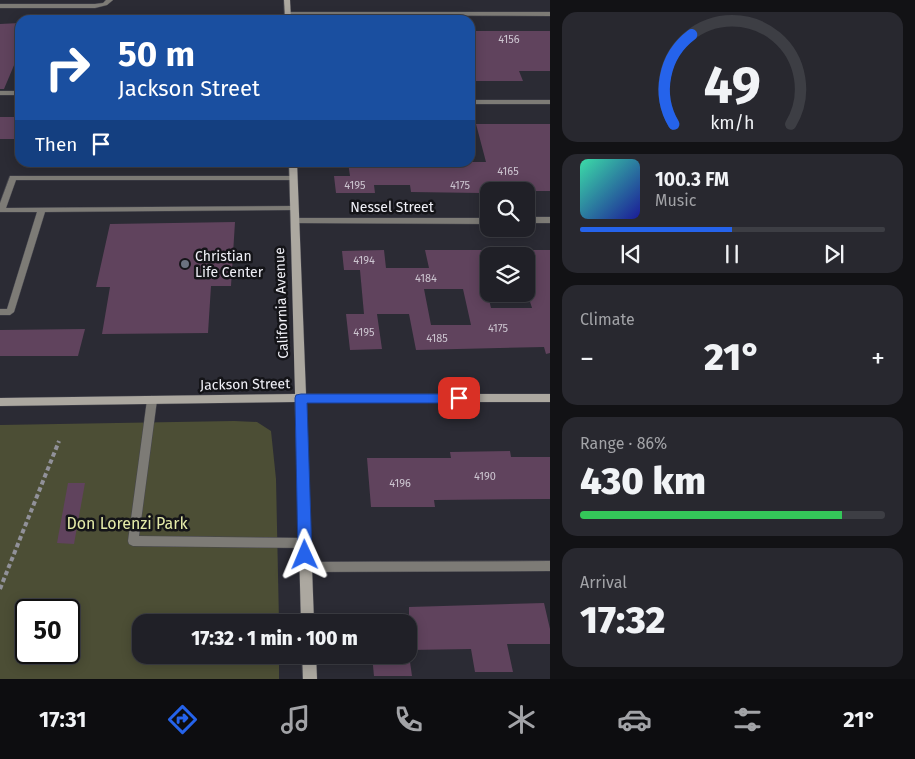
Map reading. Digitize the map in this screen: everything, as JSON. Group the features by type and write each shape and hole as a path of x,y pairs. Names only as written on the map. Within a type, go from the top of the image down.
{"main road":[{"path":"287,0 288,15"},
{"name":"California Avenue","path":"293,167 308,614"},
{"name":"Jackson Street","path":"0,402 301,398 550,398"},
{"path":"309,664 310,679"}],"street":[{"path":"0,6 95,6 108,2"},
{"path":"419,15 550,14"},
{"path":"0,93 15,93"},
{"path":"475,102 550,102"},
{"name":"Nessel Street","path":"295,221 480,220"},
{"path":"535,220 550,220"}],"lane":[{"path":"293,178 13,178 1,210 294,208"},
{"path":"0,312 10,312 42,210"},
{"path":"152,400 133,541 305,543"},
{"path":"306,568 550,566"}],"path":[{"path":"0,589 59,441"}],"green space":[{"name":"Don Lorenzi Park","path":"234,421 257,422 271,431 276,479 279,614 132,614 132,664 279,664 279,679 0,679 0,425"}],"building":[{"path":"15,23 15,63 4,89 0,89 0,24"},
{"path":"475,31 550,31 550,71 519,71 523,81 475,81"},
{"path":"0,117 15,117 15,139 0,139"},
{"path":"476,124 550,124 550,191 535,191 535,182 480,182 480,193 411,192 410,185 374,185 375,193 336,193 334,176 350,176 349,167 475,167 475,162 486,162"},
{"path":"235,222 231,286 211,286 208,333 102,334 110,287 96,287 110,224"},
{"path":"384,250 386,268 429,268 425,250 480,250 480,302 490,302 491,308 532,308 530,302 535,302 535,250 550,250 550,353 546,354 544,347 416,350 409,314 377,314 382,349 350,350 346,314 364,314 360,270 344,270 342,251","holes":["424,289 463,289 471,325 431,325"]},
{"path":"85,329 78,356 0,356 0,330"},
{"path":"510,451 511,457 550,457 550,499 434,500 435,507 371,507 367,458 451,458 450,452"},
{"path":"68,483 85,483 74,544 57,543"},
{"path":"544,603 550,629 550,644 507,644 513,672 475,672 471,649 417,650 417,614 409,614 409,607"},
{"path":"373,664 410,664 412,676 374,676"}],"place":[{"name":"Christian Life Center","path":"185,264"}],"route":[{"path":"305,555 301,398 459,398"}]}
